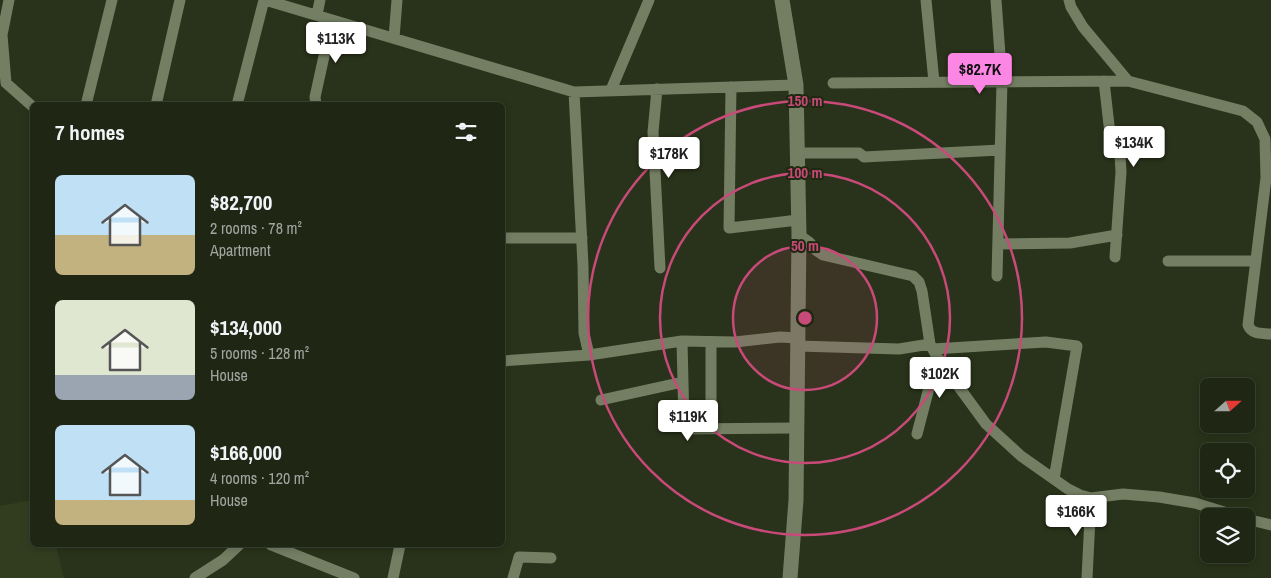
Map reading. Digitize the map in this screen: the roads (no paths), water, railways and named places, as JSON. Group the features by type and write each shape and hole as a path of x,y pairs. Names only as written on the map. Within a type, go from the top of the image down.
{"main road":[{"path":"782,0 796,84 797,153 798,428 796,500 790,578"}],"street":[{"path":"9,0 1,36 6,83 30,105"},
{"path":"87,102 112,0"},
{"path":"157,102 180,0"},
{"path":"238,102 265,0 574,92 796,84"},
{"path":"317,15 320,0"},
{"path":"394,38 397,0"},
{"path":"611,90 649,0"},
{"path":"926,0 934,82"},
{"path":"996,0 1002,82 997,276"},
{"path":"1069,0 1083,27 1128,81"},
{"path":"316,102 332,20"},
{"path":"1104,81 1110,134 1120,155 1121,172 1115,257"},
{"path":"833,83 1128,81 1243,111 1257,122 1265,139 1269,178 1248,325 1253,332 1271,334"},
{"path":"731,86 729,228 798,228 817,251 823,255 913,276 919,282 933,350 917,434"},
{"path":"657,89 653,132 660,268"},
{"path":"574,92 582,238 584,333 589,355"},
{"path":"797,153 859,153 864,157 1000,150"},
{"path":"998,244 1070,243 1117,235"},
{"path":"505,238 582,238"},
{"path":"1168,261 1256,261"},
{"path":"505,361 589,355 682,341 735,342 780,337 798,342 899,350 933,350 1046,342 1077,346 1054,479"},
{"path":"682,341 684,425 688,429 798,428"},
{"path":"711,342 711,429"},
{"path":"933,350 986,424 1021,456 1068,489 1091,498 1123,494 1159,497 1195,503 1211,508"},
{"path":"601,400 683,382"},
{"path":"1087,578 1091,498"},
{"path":"1255,521 1271,525"},
{"path":"195,578 223,560 237,547"},
{"path":"276,547 354,578"},
{"path":"393,578 400,547"},
{"path":"513,578 519,557 551,558"}]}
